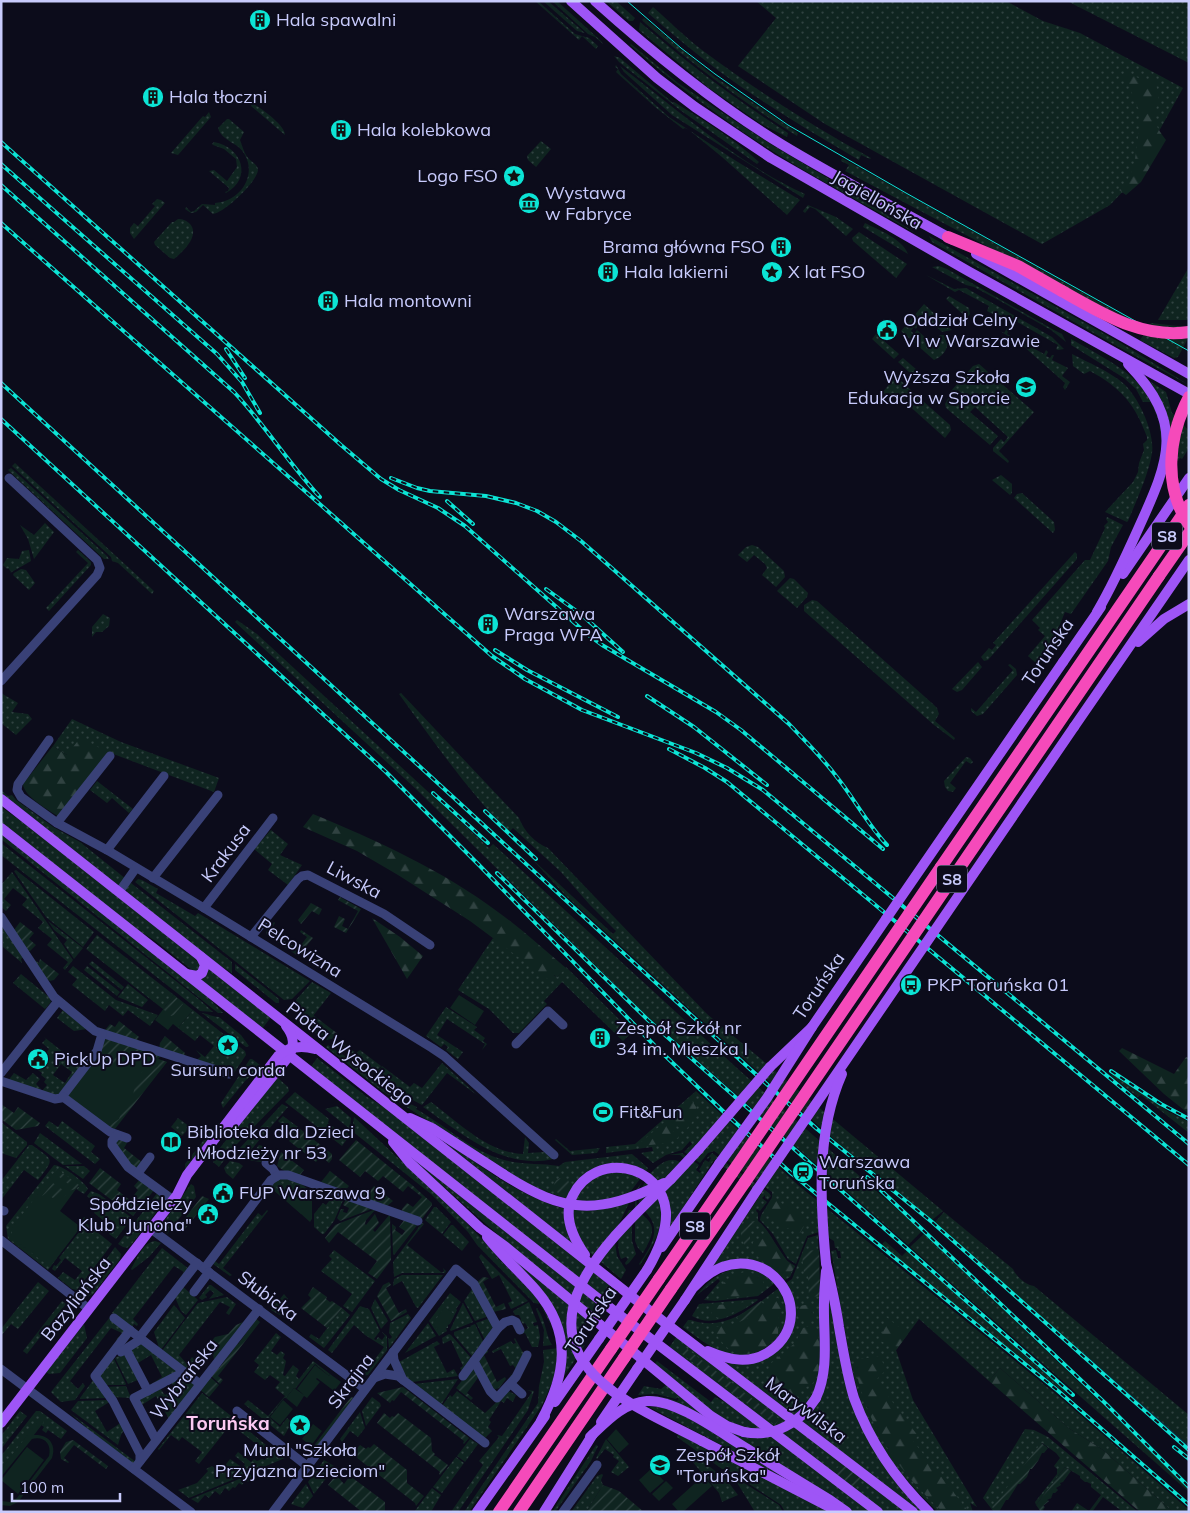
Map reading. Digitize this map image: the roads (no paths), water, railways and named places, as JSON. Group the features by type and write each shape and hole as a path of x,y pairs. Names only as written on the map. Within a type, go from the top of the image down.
{"highway":[{"path":"948,238 1018,266 1115,320 1137,329 1167,334 1189,332"},
{"path":"1189,395 1175,431 1171,464 1174,494 1179,508 1189,525"},
{"name":"Toruńska","path":"500,1512 1189,505"},
{"name":"S8","path":"519,1512 1189,533"}],"main road":[{"name":"Jagiellońska","path":"571,1 657,78 695,107 771,158 960,267 1189,395"},
{"name":"Jagiellońska","path":"596,1 673,68 781,144 1189,374"},
{"path":"1116,353 1132,368 1154,396 1163,419 1166,434 1165,463 1130,556"},
{"name":"Toruńska","path":"477,1512 766,1098 1097,612 1130,556 1186,481"},
{"path":"544,1512 590,1437 695,1286 757,1190 1189,560"},
{"path":"1112,673 1146,634 1169,616 1189,604"},
{"name":"Piotra Wysockiego","path":"1,800 679,1334"},
{"path":"1,828 289,1052 383,1130 668,1353 878,1512"},
{"path":"185,973 197,976 202,973 205,965 201,957"},
{"path":"280,1020 291,1034 289,1052"},
{"path":"812,1028 782,1054 671,1178 602,1251 582,1280 574,1300 572,1312 573,1333 581,1358 589,1370 602,1383 630,1402 839,1512"},
{"path":"383,1130 409,1162 480,1228 506,1247 707,1413 722,1423 744,1432 764,1433 787,1426 806,1412 816,1398 822,1382 825,1365 824,1301 826,1263 822,1203 826,1122 839,1080 863,1036"},
{"path":"289,1052 305,1046 320,1051"},
{"name":"Bazyliańska","path":"1,1423 151,1229 175,1197 193,1168 278,1056 289,1052"},
{"path":"399,1113 432,1128 540,1196 568,1204 586,1206 610,1204 625,1200 671,1178"},
{"path":"597,1269 579,1246 571,1228 569,1208 574,1193 584,1180 592,1174 602,1169 625,1168 645,1176 655,1185 661,1195 666,1218 659,1244 647,1270"},
{"path":"480,1228 544,1299 553,1314 558,1328 563,1348 561,1371 555,1392 541,1421"},
{"path":"679,1334 708,1351 732,1360 749,1360 763,1355 780,1341 789,1321 790,1303 781,1283 762,1268 750,1264 737,1263 719,1268 704,1277 695,1286"},
{"path":"826,1263 854,1397 876,1446 911,1495 929,1512"},
{"name":"Marywilska","path":"679,1334 913,1512"},
{"path":"590,1437 608,1420 625,1408 645,1401 664,1403 695,1417 847,1512"}],"street":[{"path":"1,681 97,575 100,568 97,560 9,478"},
{"name":"Pelcowizna","path":"49,740 17,788 22,797 57,823 107,850 204,908 444,1056 554,1155"},
{"path":"57,823 110,756"},
{"path":"107,850 164,776"},
{"path":"154,878 218,795"},
{"name":"Krakusa","path":"204,908 273,818"},
{"path":"119,892 136,868"},
{"name":"Liwska","path":"252,937 298,880 308,874 384,914 430,946"},
{"path":"1,917 13,927 58,1001 95,1031 229,1074"},
{"path":"1,1073 58,1001"},
{"path":"516,1044 548,1011 562,1025"},
{"path":"1,1081 55,1099 63,1097 97,1052 102,1034"},
{"path":"63,1097 110,1132 126,1138"},
{"path":"117,1134 112,1142 112,1146 126,1165 164,1193 175,1197"},
{"path":"138,1173 150,1157"},
{"path":"266,1163 277,1176"},
{"path":"194,1292 203,1268 271,1180 277,1176 288,1175 418,1221"},
{"name":"Słubicka","path":"151,1229 365,1389"},
{"path":"1,1240 89,1308"},
{"path":"106,1362 140,1338 186,1277 203,1268"},
{"name":"Skrajna","path":"273,1512 456,1269 474,1284 496,1314 498,1328"},
{"name":"Wybrańska","path":"134,1469 259,1309"},
{"path":"114,1318 200,1384"},
{"path":"463,1376 498,1328 505,1322 512,1320 516,1322 520,1330"},
{"path":"130,1330 95,1376 114,1403 140,1454 140,1461"},
{"path":"126,1349 148,1391"},
{"path":"393,1352 394,1359 404,1381"},
{"path":"474,1361 494,1401 517,1376 526,1358"},
{"path":"1,1369 191,1512"},
{"path":"156,1440 134,1399 184,1372"},
{"path":"373,1378 382,1374 398,1376 485,1443"},
{"path":"510,1384 522,1394"},
{"path":"237,1411 307,1466"},
{"path":"563,1512 597,1465"}],"waterway":[{"path":"1082,1353 1189,1447"}],"tram line":[{"path":"627,1 681,48 788,125 1189,351"}],"railway":[{"path":"1,142 381,479 399,490 438,508 465,526 587,634 602,645 716,712 741,730 883,849"},
{"path":"1,164 217,354 242,382 260,413"},
{"path":"1,185 234,392 320,497"},
{"path":"1,223 492,656 525,679 582,710 696,753 727,768 763,790 1189,1144"},
{"path":"226,349 245,378"},
{"path":"1,383 750,1069 817,1129 932,1222 1189,1450"},
{"path":"1,419 386,772 656,1047 726,1114 792,1174 1057,1390 1189,1505"},
{"path":"391,478 430,491 486,496 516,503 537,511 556,522 581,541 789,724 831,769 887,845"},
{"path":"447,501 473,524"},
{"path":"546,589 582,615 623,652"},
{"path":"495,650 527,670 618,717"},
{"path":"647,696 694,727 767,785"},
{"path":"669,749 727,782 1189,1165"},
{"path":"433,793 488,843"},
{"path":"485,811 536,859"},
{"path":"497,873 648,1020 1073,1395"},
{"path":"1111,1071 1161,1104 1189,1119"},
{"path":"867,1177 1105,1403 1189,1487"},
{"path":"1174,1447 1189,1459"}],"place":[{"name":"Hala spawalni","path":"260,20"},
{"name":"Hala tłoczni","path":"153,97"},
{"name":"Hala kolebkowa","path":"341,130"},
{"name":"Logo FSO","path":"514,176"},
{"name":"Wystawa w Fabryce","path":"529,203"},
{"name":"Brama główna FSO","path":"781,247"},
{"name":"Hala lakierni","path":"608,272"},
{"name":"X lat FSO","path":"772,272"},
{"name":"Hala montowni","path":"328,301"},
{"name":"Oddział Celny VI w Warszawie","path":"887,330"},
{"name":"Wyższa Szkoła Edukacja w Sporcie","path":"1026,387"},
{"name":"Warszawa Praga WPA","path":"488,624"},
{"name":"PKP Toruńska 01","path":"911,985"},
{"name":"Zespół Szkół nr 34 im. Mieszka I","path":"600,1038"},
{"name":"Sursum corda","path":"228,1045"},
{"name":"PickUp DPD","path":"38,1059"},
{"name":"Fit&Fun","path":"603,1112"},
{"name":"Biblioteka dla Dzieci i Młodzieży nr 53","path":"171,1142"},
{"name":"Warszawa Toruńska","path":"803,1172"},
{"name":"FUP Warszawa 9","path":"223,1193"},
{"name":"Spółdzielczy Klub \"Junona\"","path":"208,1214"},
{"name":"Mural \"Szkoła Przyjazna Dzieciom\"","path":"300,1425"},
{"name":"Zespół Szkół \"Toruńska\"","path":"660,1465"}],"district":[{"name":"Toruńska","path":"228,1423"}]}
